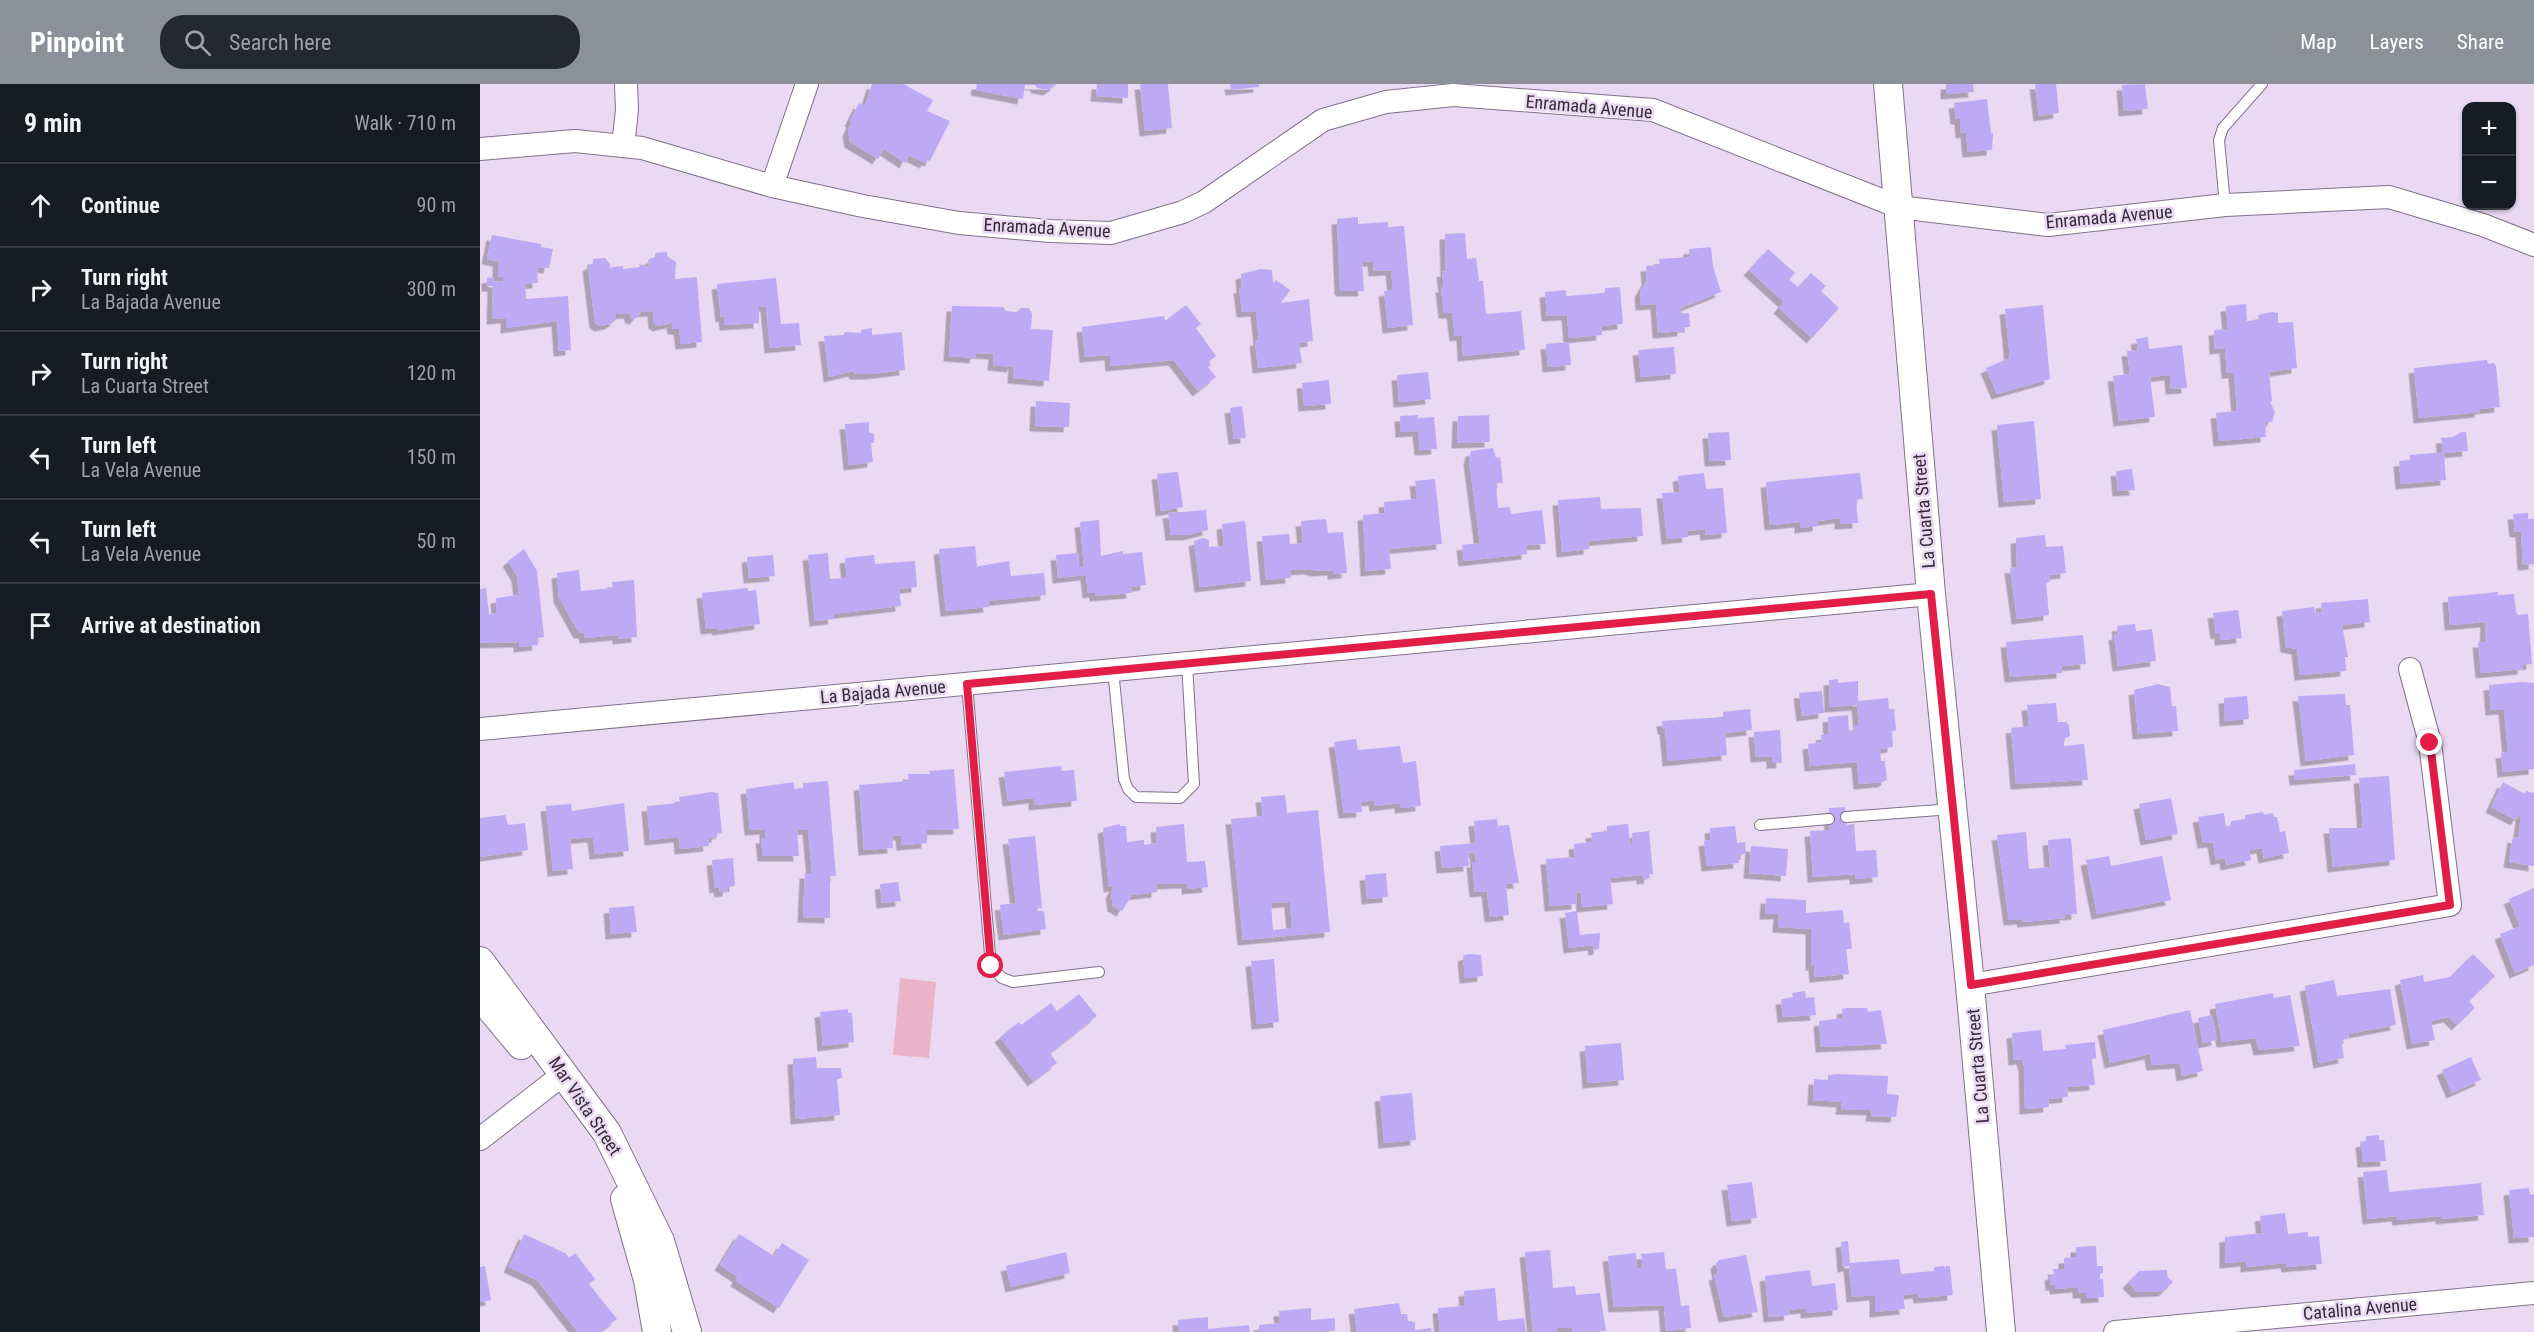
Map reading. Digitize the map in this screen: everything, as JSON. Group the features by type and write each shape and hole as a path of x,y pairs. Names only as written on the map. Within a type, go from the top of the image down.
{"street":[{"path":"623,146 627,110 626,84"},
{"path":"772,186 807,84"},
{"name":"La Cuarta Street","path":"1888,84 1931,594 1971,985 2001,1332"},
{"name":"Enramada Avenue","path":"480,149 575,141 642,148 772,186 863,206 959,223 1050,231 1111,233 1183,213 1204,202 1323,120 1386,102 1453,95 1653,111 1899,207 2048,225 2225,205 2389,197 2483,225 2534,245"},
{"name":"La Bajada Avenue","path":"480,729 1931,594"},
{"path":"1971,985 2450,905 2430,743 2410,669"},
{"name":"Mar Vista Street","path":"480,961 559,1078 588,1126 624,1196 648,1280 657,1332"},
{"name":"Mar Vista Street","path":"480,996 559,1078 607,1133 643,1202 667,1262 687,1332"},
{"path":"480,1139 559,1078"},
{"name":"Catalina Avenue","path":"2115,1332 2534,1293"}],"lane":[{"path":"2225,205 2219,140 2223,128 2262,84"},
{"path":"1113,670 1124,778 1128,789 1136,796 1180,798 1194,784 1187,663"},
{"path":"967,684 991,966 1002,978 1013,982 1098,972"},
{"path":"1846,817 1953,809"},
{"path":"1760,825 1829,819"}],"shaded area":[{"path":"900,978 936,982 929,1058 893,1055"}],"building":[{"path":"872,84 903,84 933,100 927,111 950,121 930,161 927,160 925,163 909,155 905,163 884,149 878,159 850,142 848,131 852,122 850,121 859,103 865,106"},
{"path":"977,84 1057,84 1049,90 1037,88 1035,85 1025,85 1023,99 976,90"},
{"path":"1097,84 1128,84 1128,98 1096,96"},
{"path":"1140,84 1168,84 1172,128 1145,131"},
{"path":"1230,84 1259,84 1259,87 1231,90"},
{"path":"1946,84 1973,84 1974,92 1946,94"},
{"path":"2035,84 2056,84 2059,113 2039,116"},
{"path":"2145,84 2148,109 2124,111 2122,85"},
{"path":"1987,99 1991,133 1993,133 1992,150 1968,152 1966,132 1961,133 1960,119 1956,119 1954,103"},
{"path":"1358,217 1358,224 1388,222 1388,227 1404,226 1413,325 1388,328 1384,291 1393,290 1391,270 1374,271 1373,261 1362,262 1364,291 1342,291 1340,289 1337,219"},
{"path":"1465,233 1467,259 1476,258 1479,281 1483,281 1486,314 1521,311 1525,350 1463,356 1462,335 1455,336 1452,313 1444,313 1441,287 1444,287 1442,272 1446,271 1445,234"},
{"path":"492,235 541,244 541,247 553,249 549,268 537,267 538,283 525,284 526,299 568,296 571,350 559,351 557,321 506,328 506,318 492,319 493,286 487,286 487,278 494,277 494,282 503,281 503,276 498,277 498,261 487,259"},
{"path":"1711,247 1713,266 1721,292 1681,308 1681,313 1689,313 1690,327 1683,327 1683,331 1658,333 1656,304 1641,305 1640,292 1647,280 1646,266 1660,265 1659,259 1689,257 1689,249"},
{"path":"1768,249 1795,273 1789,280 1798,287 1811,273 1826,286 1821,291 1839,308 1812,338 1779,308 1784,302 1749,270"},
{"path":"667,252 667,256 676,262 675,279 697,277 702,342 681,344 679,329 673,329 672,323 679,321 658,326 654,323 653,311 641,312 635,319 631,318 629,313 615,314 616,320 610,324 600,326 595,323 588,266 593,263 593,259 605,258 611,270 612,267 623,266 623,269 640,267 639,264 649,267 648,260 655,257 655,253"},
{"path":"1260,269 1272,270 1273,283 1276,280 1290,290 1281,303 1309,299 1313,341 1299,343 1302,363 1258,368 1255,341 1259,340 1256,311 1242,312 1239,288 1242,288 1241,274"},
{"path":"776,278 781,324 799,323 801,345 770,348 766,306 759,307 759,323 725,325 724,316 721,317 717,284"},
{"path":"1620,287 1623,324 1601,326 1602,335 1569,338 1567,315 1547,316 1545,292 1566,290 1566,296 1605,293 1605,288"},
{"path":"2246,304 2247,321 2259,320 2258,315 2272,312 2278,313 2278,323 2293,322 2297,368 2269,372 2272,401 2270,402 2275,412 2272,422 2265,422 2266,437 2219,441 2216,413 2237,411 2234,373 2227,373 2225,348 2215,349 2214,330 2228,329 2226,306"},
{"path":"1186,305 1201,324 1196,328 1216,356 1208,362 1211,365 1208,367 1216,377 1198,391 1174,360 1111,366 1110,355 1085,357 1082,327 1164,316 1165,321"},
{"path":"2043,305 2050,379 1997,394 1986,368 2010,358 2005,309"},
{"path":"952,306 1003,307 1006,311 1016,312 1021,308 1029,308 1032,314 1031,329 1053,330 1049,381 1013,378 1014,363 1012,367 993,365 994,354 976,353 975,358 949,356"},
{"path":"872,328 872,335 902,332 905,370 871,374 855,374 854,371 829,377 824,336 843,335 845,332 861,333 861,330"},
{"path":"2148,337 2149,349 2182,345 2187,388 2171,389 2170,375 2150,377 2155,417 2119,421 2113,376 2130,374 2127,351 2138,350 2136,339"},
{"path":"1569,342 1571,365 1548,367 1546,344"},
{"path":"1674,347 1676,374 1641,377 1638,350"},
{"path":"2487,360 2488,364 2494,363 2496,366 2500,407 2480,409 2480,412 2419,418 2414,368"},
{"path":"1428,372 1431,399 1399,402 1397,375"},
{"path":"1329,380 1331,404 1304,406 1302,383"},
{"path":"1036,401 1070,403 1069,427 1035,426"},
{"path":"1242,406 1246,438 1234,439 1230,408"},
{"path":"1418,415 1418,418 1434,417 1437,449 1420,450 1418,431 1401,432 1400,416"},
{"path":"1489,415 1490,442 1457,443 1458,416"},
{"path":"2034,421 2041,499 2004,502 1997,425"},
{"path":"869,422 869,432 874,434 874,443 871,443 873,462 849,465 845,424"},
{"path":"1729,432 1731,460 1710,461 1708,433"},
{"path":"2466,432 2468,451 2444,453 2446,480 2401,484 2399,461 2410,460 2410,455 2443,452 2441,438 2453,437"},
{"path":"1493,448 1496,458 1500,457 1503,483 1496,483 1498,508 1510,507 1511,514 1542,510 1546,544 1526,545 1527,554 1464,561 1462,545 1480,543 1469,460 1471,451"},
{"path":"2132,469 2135,490 2118,491 2116,471"},
{"path":"1178,472 1183,507 1161,511 1157,474"},
{"path":"1704,473 1706,489 1723,488 1727,533 1706,535 1705,529 1687,531 1688,537 1667,539 1662,493 1680,492 1678,476"},
{"path":"1860,473 1863,499 1856,500 1858,523 1840,524 1840,518 1818,521 1818,526 1800,528 1800,522 1770,525 1766,482"},
{"path":"1435,479 1442,544 1389,549 1391,569 1366,571 1363,515 1385,513 1384,502 1417,499 1415,481"},
{"path":"1600,497 1601,509 1641,508 1643,536 1589,541 1589,549 1562,552 1558,500"},
{"path":"1206,510 1208,530 1188,535 1171,535 1168,513"},
{"path":"2528,513 2528,519 2534,519 2534,564 2523,565 2521,532 2515,532 2513,514"},
{"path":"1326,519 1328,533 1343,532 1347,573 1333,574 1333,570 1290,570 1291,578 1266,580 1262,536 1289,534 1290,544 1303,543 1301,521"},
{"path":"1099,520 1101,556 1123,551 1123,554 1142,552 1146,585 1131,587 1132,593 1095,596 1095,592 1088,593 1086,575 1058,578 1056,555 1078,553 1079,567 1084,567 1080,522"},
{"path":"1245,521 1251,581 1200,587 1194,541 1203,538 1209,540 1209,547 1224,546 1222,524"},
{"path":"2045,535 2046,547 2063,546 2066,573 2049,575 2050,582 2046,583 2049,615 2017,619 2010,568 2017,567 2016,538"},
{"path":"975,546 977,566 974,567 1009,561 1011,576 1044,573 1046,595 988,601 989,607 946,611 939,549"},
{"path":"524,549 537,571 544,637 537,638 538,645 519,647 519,642 480,643 480,589 486,588 489,614 497,613 496,598 519,595 517,576 508,561"},
{"path":"828,553 830,579 847,578 845,558 874,555 875,564 915,561 917,587 899,589 901,606 833,614 834,619 815,621 808,555"},
{"path":"773,555 775,576 749,578 747,557"},
{"path":"579,570 581,591 613,588 612,582 634,580 637,637 618,639 618,635 585,638 584,633 579,633 559,597 557,573"},
{"path":"748,588 748,591 756,590 760,624 718,630 717,628 706,629 702,593"},
{"path":"2498,592 2498,595 2514,594 2518,615 2528,614 2532,664 2523,665 2523,669 2481,673 2478,642 2485,642 2486,622 2450,625 2448,597"},
{"path":"2368,599 2370,622 2342,625 2348,657 2345,657 2346,671 2300,675 2297,649 2286,647 2282,611 2314,607 2315,613 2322,612 2321,603"},
{"path":"2238,610 2242,638 2220,640 2220,633 2216,634 2213,613"},
{"path":"2135,624 2136,631 2152,629 2156,661 2118,666 2114,635 2118,634 2117,626"},
{"path":"2083,635 2086,664 2062,666 2062,673 2010,677 2006,642"},
{"path":"1838,679 1838,683 1858,681 1858,701 1888,698 1889,709 1894,709 1896,730 1892,731 1893,747 1880,749 1881,761 1885,761 1887,780 1883,782 1859,784 1857,762 1810,766 1808,744 1822,742 1821,735 1829,734 1828,717 1848,715 1849,732 1855,731 1854,725 1859,725 1857,705 1830,707 1829,680"},
{"path":"2534,683 2534,769 2503,772 2501,753 2508,752 2504,709 2491,710 2489,685"},
{"path":"2158,684 2170,687 2172,706 2176,706 2178,731 2138,734 2134,690"},
{"path":"1822,691 1824,713 1802,716 1799,693"},
{"path":"2345,694 2346,705 2350,705 2354,755 2306,761 2298,696"},
{"path":"2247,696 2249,719 2225,721 2224,698"},
{"path":"2056,703 2058,722 2066,722 2069,725 2070,736 2064,739 2064,746 2084,744 2088,780 2016,784 2011,728 2029,726 2027,705"},
{"path":"1750,709 1752,730 1725,733 1727,755 1668,761 1662,721 1723,717 1723,712"},
{"path":"1780,730 1782,763 1772,763 1772,756 1756,757 1754,732"},
{"path":"1356,739 1358,750 1400,746 1403,763 1416,761 1421,806 1400,808 1400,803 1375,806 1374,800 1361,802 1362,812 1344,813 1334,742"},
{"path":"2355,764 2356,775 2295,780 2294,770"},
{"path":"1061,766 1062,771 1074,770 1077,801 1034,805 1034,798 1008,801 1004,772"},
{"path":"954,769 959,829 927,830 927,843 902,845 901,835 892,836 893,848 864,850 859,785 909,781 908,774 930,774 929,771"},
{"path":"2389,776 2395,860 2333,867 2329,828 2363,828 2359,778"},
{"path":"828,781 836,876 830,876 830,918 803,917 805,873 812,873 808,829 797,830 799,856 763,856 761,838 765,838 765,829 750,830 746,789 794,782 794,789 803,788 803,783"},
{"path":"2503,782 2525,794 2526,791 2534,793 2534,866 2509,862 2513,837 2518,838 2521,816 2519,815 2516,820 2491,807"},
{"path":"718,793 722,833 717,834 717,837 708,838 709,846 680,849 679,837 650,840 647,806 680,803 679,797"},
{"path":"1285,795 1287,813 1318,810 1330,932 1243,940 1231,819 1263,816 1261,797","holes":["1290,902 1292,928 1273,930 1271,903"]},
{"path":"2171,798 2178,834 2146,840 2139,804"},
{"path":"624,803 629,851 595,854 593,837 570,839 573,869 553,871 546,806 571,804 572,811"},
{"path":"1845,807 1847,825 1854,824 1856,851 1876,850 1878,877 1855,879 1855,874 1813,877 1810,831 1830,830 1829,808"},
{"path":"2263,812 2264,815 2273,813 2274,817 2277,817 2280,832 2285,831 2289,853 2264,858 2262,848 2249,850 2251,860 2226,865 2225,858 2216,860 2213,842 2203,843 2198,817 2224,813 2226,827 2230,826 2231,821 2245,819 2245,815"},
{"path":"505,815 508,825 525,823 528,850 480,857 480,818"},
{"path":"1497,819 1498,826 1509,825 1519,883 1506,884 1509,915 1490,917 1487,891 1475,892 1472,862 1476,862 1475,852 1468,853 1469,866 1442,868 1440,846 1476,843 1474,821"},
{"path":"1120,824 1120,826 1126,826 1127,842 1144,840 1144,845 1157,843 1156,827 1184,824 1187,862 1205,861 1208,887 1187,889 1187,883 1157,884 1157,892 1132,895 1122,911 1113,906 1111,893 1115,886 1109,887 1103,828"},
{"path":"1628,824 1630,844 1633,844 1632,833 1649,831 1653,874 1649,874 1650,878 1642,879 1642,875 1610,878 1613,904 1582,907 1581,892 1576,893 1577,904 1550,906 1546,859 1575,857 1574,844 1592,842 1591,833 1607,831 1607,826"},
{"path":"1735,826 1737,843 1745,842 1746,854 1738,855 1739,863 1707,866 1704,841 1711,840 1710,828"},
{"path":"2026,832 2029,869 2050,867 2048,840 2071,838 2077,914 2065,915 2065,918 2023,922 2022,919 2009,920 1997,835"},
{"path":"1035,836 1042,908 1037,908 1038,911 1044,911 1046,929 1004,935 1000,905 1016,903 1008,839"},
{"path":"1751,846 1788,849 1786,876 1749,873"},
{"path":"2109,856 2111,866 2162,856 2171,900 2097,914 2086,860"},
{"path":"733,858 735,886 728,887 728,891 720,892 719,887 715,888 712,860"},
{"path":"1386,873 1388,897 1367,899 1365,875"},
{"path":"898,882 901,901 882,903 880,884"},
{"path":"2534,888 2534,965 2515,973 2500,934 2520,926 2509,899"},
{"path":"1766,898 1806,900 1806,913 1843,910 1844,923 1849,922 1852,949 1846,949 1849,974 1815,977 1814,965 1811,965 1811,929 1778,927 1779,914 1765,914"},
{"path":"634,906 637,932 611,934 609,908"},
{"path":"1577,911 1580,935 1600,933 1599,949 1594,950 1593,945 1569,948 1565,913"},
{"path":"2473,954 2495,976 2469,1001 2475,1008 2457,1025 2449,1017 2431,1021 2435,1040 2412,1044 2400,980 2423,975 2424,982 2450,977"},
{"path":"1481,955 1483,976 1465,978 1463,956"},
{"path":"1274,959 1279,1022 1257,1024 1251,961"},
{"path":"2334,980 2337,996 2390,989 2396,1025 2348,1034 2349,1038 2341,1040 2344,1058 2319,1063 2305,986"},
{"path":"1805,991 1806,998 1814,997 1816,1015 1783,1017 1781,999 1793,998 1792,993"},
{"path":"2273,993 2274,998 2290,995 2300,1046 2259,1050 2256,1038 2222,1042 2215,1004"},
{"path":"1079,994 1097,1016 1050,1053 1057,1063 1033,1081 1000,1037 1019,1022 1021,1025 1051,1003 1057,1011"},
{"path":"1867,1008 1868,1012 1881,1010 1887,1044 1821,1047 1819,1021 1843,1018 1842,1009"},
{"path":"848,1009 848,1013 852,1013 854,1042 823,1046 820,1012"},
{"path":"2190,1010 2203,1071 2182,1076 2180,1063 2152,1065 2150,1054 2110,1063 2103,1030"},
{"path":"2212,1015 2217,1040 2203,1043 2198,1018"},
{"path":"2041,1030 2043,1051 2066,1049 2065,1045 2095,1042 2096,1058 2092,1059 2095,1085 2067,1087 2068,1097 2048,1099 2049,1107 2025,1109 2024,1066 2022,1059 2014,1060 2012,1033"},
{"path":"1621,1043 1624,1080 1588,1083 1585,1046"},
{"path":"816,1057 817,1068 841,1068 842,1078 837,1079 840,1115 796,1119 793,1059"},
{"path":"2471,1057 2481,1080 2452,1093 2442,1070"},
{"path":"1828,1075 1888,1076 1887,1094 1899,1095 1896,1117 1871,1116 1872,1110 1841,1109 1842,1102 1813,1100 1814,1079 1828,1080"},
{"path":"1412,1093 1416,1140 1384,1143 1380,1096"},
{"path":"2379,1135 2379,1140 2384,1140 2386,1161 2363,1162 2361,1142 2366,1141 2366,1136"},
{"path":"2387,1170 2389,1192 2481,1183 2484,1215 2441,1219 2441,1216 2398,1220 2397,1216 2368,1219 2363,1172"},
{"path":"1752,1182 1757,1218 1732,1221 1727,1185"},
{"path":"2529,1188 2530,1195 2534,1194 2534,1237 2514,1238 2509,1190"},
{"path":"2285,1213 2288,1234 2308,1232 2308,1237 2319,1236 2322,1264 2287,1267 2286,1263 2246,1267 2246,1261 2225,1263 2225,1237 2262,1233 2260,1216"},
{"path":"524,1234 565,1253 569,1258 575,1253 595,1279 589,1284 617,1319 600,1332 578,1332 537,1280 509,1267"},
{"path":"739,1234 774,1256 782,1243 809,1260 779,1308 736,1281 738,1277 720,1265"},
{"path":"1848,1241 1850,1263 1899,1259 1901,1274 1934,1271 1934,1267 1944,1266 1946,1269 1946,1266 1950,1266 1953,1295 1919,1298 1918,1293 1903,1295 1905,1309 1875,1312 1875,1295 1852,1297 1849,1266 1843,1267 1841,1242"},
{"path":"2096,1246 2097,1266 2103,1266 2100,1279 2103,1279 2104,1297 2086,1298 2086,1293 2078,1293 2078,1287 2055,1289 2055,1285 2051,1285 2050,1275 2054,1274 2053,1269 2064,1269 2064,1258 2076,1257 2076,1247"},
{"path":"1550,1250 1553,1288 1575,1286 1576,1295 1600,1293 1606,1331 1572,1332 1572,1327 1557,1328 1557,1332 1533,1332 1525,1252"},
{"path":"1066,1252 1070,1273 1011,1287 1006,1266"},
{"path":"1664,1252 1666,1269 1676,1269 1681,1306 1689,1305 1691,1328 1666,1331 1664,1305 1614,1307 1608,1256 1636,1253 1637,1268 1643,1268 1641,1254"},
{"path":"1746,1255 1758,1312 1724,1317 1714,1275 1718,1274 1716,1264 1719,1260"},
{"path":"485,1266 491,1300 480,1302 480,1267"},
{"path":"1810,1270 1812,1286 1835,1283 1838,1310 1806,1313 1806,1308 1789,1310 1790,1315 1769,1317 1765,1276"},
{"path":"2167,1270 2167,1276 2173,1282 2164,1291 2137,1292 2128,1283 2139,1271"},
{"path":"1495,1288 1498,1321 1524,1318 1526,1332 1440,1332 1438,1308 1465,1306 1464,1291"},
{"path":"1399,1303 1401,1314 1407,1314 1408,1321 1415,1322 1415,1330 1431,1328 1432,1332 1357,1332 1354,1309"},
{"path":"1311,1308 1311,1320 1335,1318 1335,1331 1259,1332 1259,1325 1280,1323 1279,1311"},
{"path":"1208,1317 1208,1329 1249,1325 1250,1332 1179,1332 1178,1320"}],"route":[{"path":"991,966 967,684 1931,594 1971,985 2450,905 2430,743"}]}
